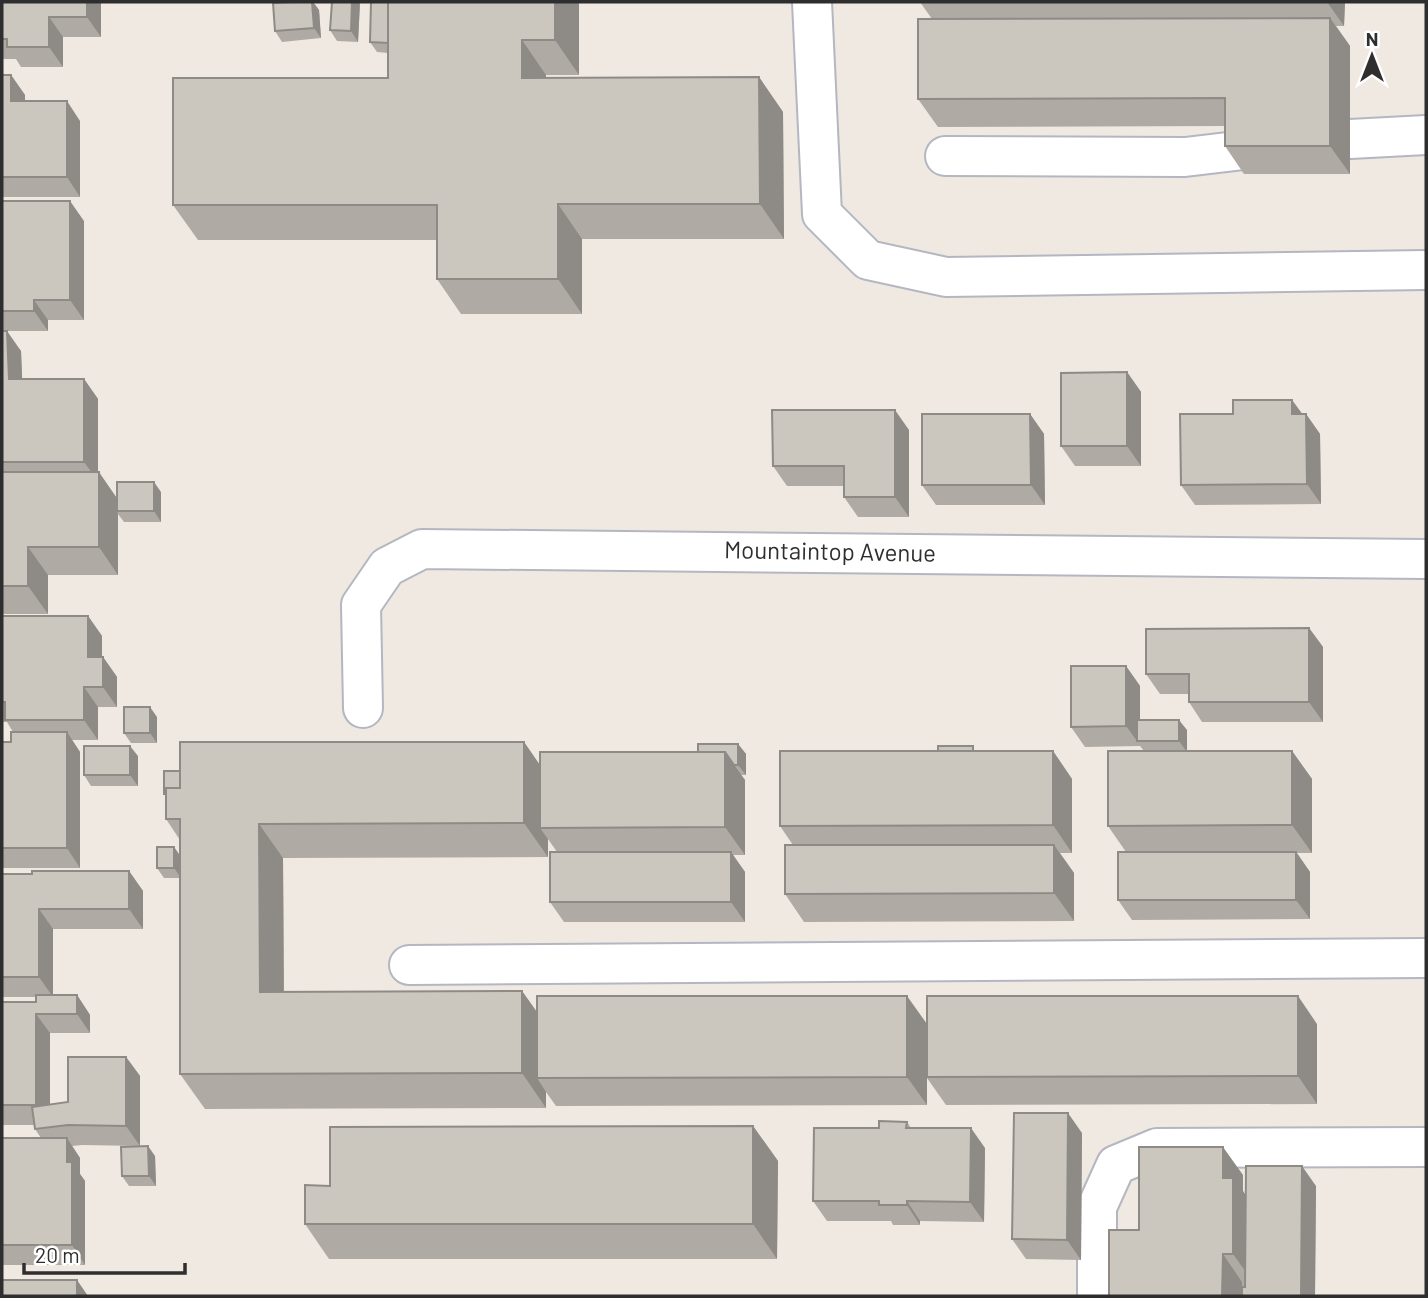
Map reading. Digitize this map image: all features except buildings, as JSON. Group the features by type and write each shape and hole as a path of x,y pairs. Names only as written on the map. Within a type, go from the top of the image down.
{"street":[{"path":"812,2 822,214 868,260 946,277 1426,270"},
{"path":"1350,138 1426,135"},
{"path":"945,156 1185,157 1244,150"},
{"name":"Mountaintop Avenue","path":"363,708 361,605 387,567 422,549 1426,559"},
{"path":"409,965 1426,958"},
{"path":"1097,1296 1097,1207 1116,1165 1157,1148 1426,1147"}]}
